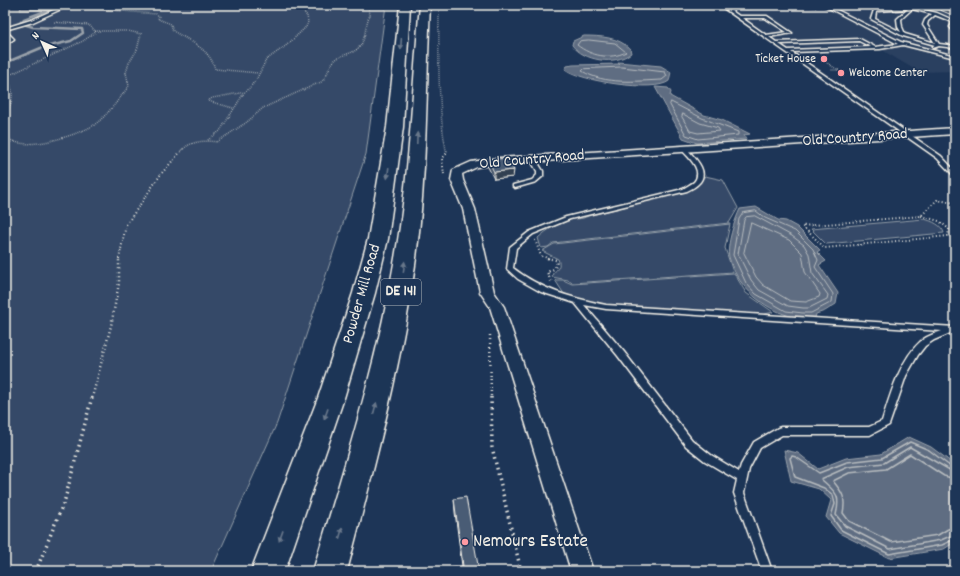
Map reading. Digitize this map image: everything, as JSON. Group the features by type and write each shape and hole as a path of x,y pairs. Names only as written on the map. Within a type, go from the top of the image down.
{"highway":[{"name":"Powder Mill Road","path":"268,571 331,398 364,293 378,239 395,127 405,5"},
{"name":"Powder Mill Road","path":"330,571 377,404 400,293 415,177 425,5"}],"street":[{"name":"Old Country Road","path":"582,571 497,307 487,292 469,209 457,180 457,172 475,164 532,159 955,131"}],"lane":[{"path":"5,44 12,39 5,30 32,21 68,5"},
{"path":"721,5 939,157 955,174"},
{"path":"738,5 746,7 790,5"},
{"path":"826,6 874,5"},
{"path":"897,5 934,14 955,22 952,27 955,32"},
{"path":"826,6 902,44 955,57"},
{"path":"911,8 878,10 875,11 872,19 904,35 938,45 955,47"},
{"path":"904,35 900,27 899,19 911,8"},
{"path":"934,14 926,21 925,25 938,45"},
{"path":"739,17 766,17 790,33 765,36"},
{"path":"776,43 860,40 873,47"},
{"path":"787,51 889,47 902,44"},
{"path":"930,52 938,45"},
{"path":"684,149 698,165 700,173 697,182 685,190 568,218 530,233 513,247 510,269 524,281 577,301 606,308 954,329"},
{"path":"515,186 534,181 540,176 540,171 532,159"},
{"path":"577,301 621,354 689,443 708,458 741,478"},
{"path":"767,571 739,494 744,468 757,445 781,431 870,431 886,423 903,373 914,355 929,338 954,329"}],"path":[{"path":"68,5 79,8 156,14 159,16 158,19 171,24 173,31 202,48 213,60 215,69 258,73"},
{"path":"36,571 65,499 111,326 119,283 119,259 126,225 130,216 173,158 186,146 208,140 220,132 233,108 256,80 258,73 266,60 287,45 306,27 308,22 306,16 298,5"},
{"path":"208,140 217,142 263,108 286,99 321,82 326,78 334,61 357,50 362,43 367,20 370,15 368,5"},
{"path":"5,133 11,142 17,144 38,143 92,126 106,115 129,86 126,72 128,63 137,50 141,34 128,31 95,30 89,25 81,24 32,21"},
{"path":"5,78 83,42 93,35 95,30"},
{"path":"5,81 9,82 12,86 11,107 5,115"},
{"path":"233,108 208,101 212,98 244,93"},
{"path":"5,148 11,142"},
{"path":"921,216 937,200 955,203"},
{"path":"948,236 949,229 939,221 921,216 802,226 825,248 948,236 955,238"},
{"path":"537,230 535,238 541,256 556,260 557,264 554,269 547,272 554,286 562,296"}],"shaded area":[{"path":"5,5 386,5 366,154 277,423 211,571 5,571"},
{"path":"716,5 955,5 955,71 919,72 882,50 791,55"},
{"path":"705,176 723,180 738,208 729,223 553,243 548,247 541,248 538,238 549,229 560,223 687,191 701,181"},
{"path":"924,219 939,226 944,233 826,244 811,229"},
{"path":"730,224 725,248 733,272 572,283 568,280 552,277 559,264 558,259 542,251 554,244"},
{"path":"734,273 746,293 773,312 757,316 606,306 564,294 555,280 563,280 572,284"}],"water":[{"path":"22,5 63,5 52,10 20,10"},
{"path":"584,36 603,37 615,40 626,45 630,49 631,53 617,59 600,60 592,58 584,55 572,45 573,41"},
{"path":"618,62 661,66 671,72 669,81 649,86 634,86 585,78 565,69 567,66 573,65 620,64"},
{"path":"655,87 668,88 671,92 670,96 704,115 722,120 750,134 744,135 746,139 697,143 683,138"},
{"path":"756,207 778,220 786,221 797,227 820,250 817,252 826,261 819,265 838,293 836,304 825,311 816,314 815,318 792,316 784,314 766,305 757,299 743,285 732,267 729,257 728,252 730,240 740,209"},
{"path":"909,437 931,447 955,465 955,542 944,549 889,558 839,533 826,517 831,500 819,489 791,481 784,450 798,453 818,469 846,458 881,454"}],"building":[{"path":"508,158 514,170 494,172 488,160"},
{"name":"Nemours Estate","path":"466,497 479,571 437,571 463,566 454,499"}],"waterway":[{"path":"5,63 41,48 71,41 83,33 82,29 33,27 20,23 24,19 48,10 44,5"}],"place":[{"name":"Ticket House","path":"824,59"},
{"name":"Welcome Center","path":"841,73"},
{"name":"Nemours Estate","path":"465,542"}]}
